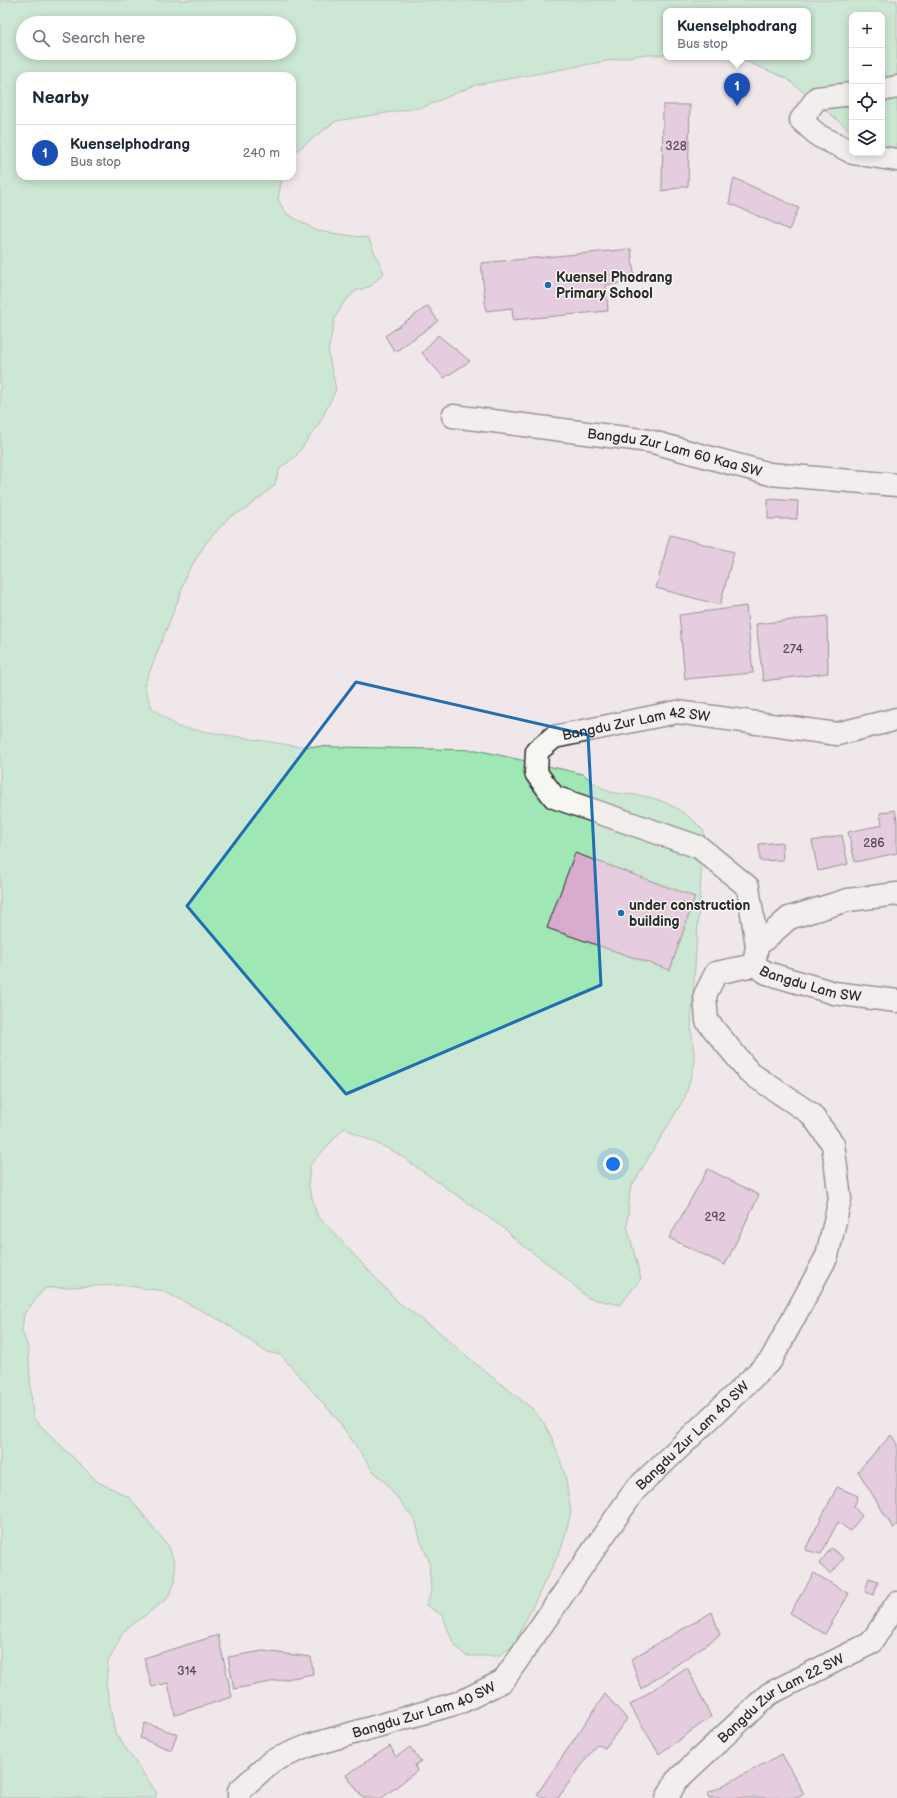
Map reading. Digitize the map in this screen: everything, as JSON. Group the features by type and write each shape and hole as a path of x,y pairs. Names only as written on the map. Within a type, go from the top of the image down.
{"street":[{"path":"885,89 897,86"},
{"path":"849,94 817,98 801,120 819,136 849,151"},
{"path":"872,156 897,160"},
{"name":"Bangdu Zur Lam 60 Kaa SW","path":"453,416 649,441 770,474 897,485"},
{"name":"Bangdu Zur Lam 42 SW","path":"756,955 748,887 699,848 554,797 536,773 538,751 554,737 677,712 837,734 897,719"},
{"name":"Bangdu Lam SW","path":"897,894 848,900 789,918 756,955 767,973 834,993 897,1001"},
{"name":"Bangdu Zur Lam 40 SW","path":"239,1798 239,1791 272,1761 308,1746 461,1702 503,1681 635,1490 771,1360 827,1256 840,1199 833,1144 811,1114 750,1072 707,1022 705,995 716,973 756,955"},
{"name":"Bangdu Zur Lam 22 SW","path":"667,1798 676,1781 769,1694 870,1643 897,1602"}],"highlighted area":[{"path":"356,682 588,735 601,985 346,1094 187,906"}],"green space":[{"path":"0,0 897,0 897,168 885,156 885,12 849,12 849,130 786,78 742,60 811,60 811,8 663,8 663,55 640,55 475,85 424,107 336,121 296,151 296,72 16,72 16,180 281,180 278,200 286,213 317,231 368,238 384,273 371,286 356,291 344,302 335,318 328,352 336,390 319,424 295,457 280,468 274,486 246,509 229,517 206,543 186,575 180,595 144,686 152,708 178,727 295,746 477,750 583,774 597,785 610,792 653,798 669,804 677,809 692,819 704,831 691,1027 695,1063 685,1097 630,1189 627,1226 641,1279 620,1305 588,1298 555,1269 518,1242 505,1229 395,1152 344,1128 310,1165 308,1184 317,1215 398,1302 438,1331 477,1365 534,1410 544,1423 552,1438 565,1474 571,1512 562,1547 513,1646 498,1656 466,1656 453,1643 443,1616 426,1605 431,1592 429,1561 420,1539 416,1522 385,1482 374,1472 337,1419 281,1355 266,1352 224,1322 163,1291 122,1285 45,1288 24,1314 22,1331 28,1347 33,1418 98,1482 129,1497 169,1547 175,1564 175,1583 167,1599 124,1631 108,1662 106,1683 115,1733 157,1793 155,1798 0,1798"}],"building":[{"path":"663,105 690,105 688,186 662,191"},
{"path":"734,178 799,208 789,230 729,203"},
{"path":"631,249 635,282 606,285 608,311 513,320 512,308 486,311 481,263"},
{"path":"428,306 438,321 395,352 385,336"},
{"path":"438,335 470,361 444,378 422,353"},
{"path":"768,499 798,501 797,519 768,519"},
{"path":"670,535 734,552 720,605 656,588"},
{"path":"746,606 753,673 685,679 679,615"},
{"path":"827,616 828,673 763,681 756,624"},
{"path":"895,810 897,820 897,853 855,862 848,832 882,825 880,813"},
{"path":"842,835 848,864 818,871 812,841"},
{"path":"782,842 783,860 760,861 759,844"},
{"name":"under construction building","path":"575,853 695,897 670,970 547,928"},
{"path":"708,1169 759,1195 725,1265 669,1238"},
{"path":"891,1435 897,1444 897,1525 893,1528 858,1471"},
{"path":"837,1487 858,1496 854,1507 862,1516 850,1531 838,1522 821,1554 805,1550"},
{"path":"831,1548 844,1558 831,1574 819,1564"},
{"path":"814,1573 849,1594 825,1634 790,1613"},
{"path":"869,1578 878,1581 874,1595 865,1592"},
{"path":"712,1612 720,1635 641,1689 631,1659"},
{"path":"218,1635 232,1697 175,1715 168,1683 152,1687 144,1658"},
{"path":"263,1651 311,1657 313,1674 234,1689 228,1657"},
{"path":"687,1667 711,1717 659,1754 630,1705"},
{"path":"605,1694 627,1719 605,1748 597,1744 558,1798 543,1798 537,1794"},
{"path":"145,1723 177,1734 171,1750 140,1738"},
{"path":"390,1746 396,1757 410,1747 421,1761 415,1765 417,1771 382,1798 363,1798 346,1775"},
{"path":"782,1754 804,1794 797,1798 709,1798 707,1794"}],"place":[{"name":"Kuenselphodrang","path":"737,106"},
{"name":"Kuensel Phodrang Primary School","path":"548,285"},
{"name":"under construction building","path":"621,913"}]}
